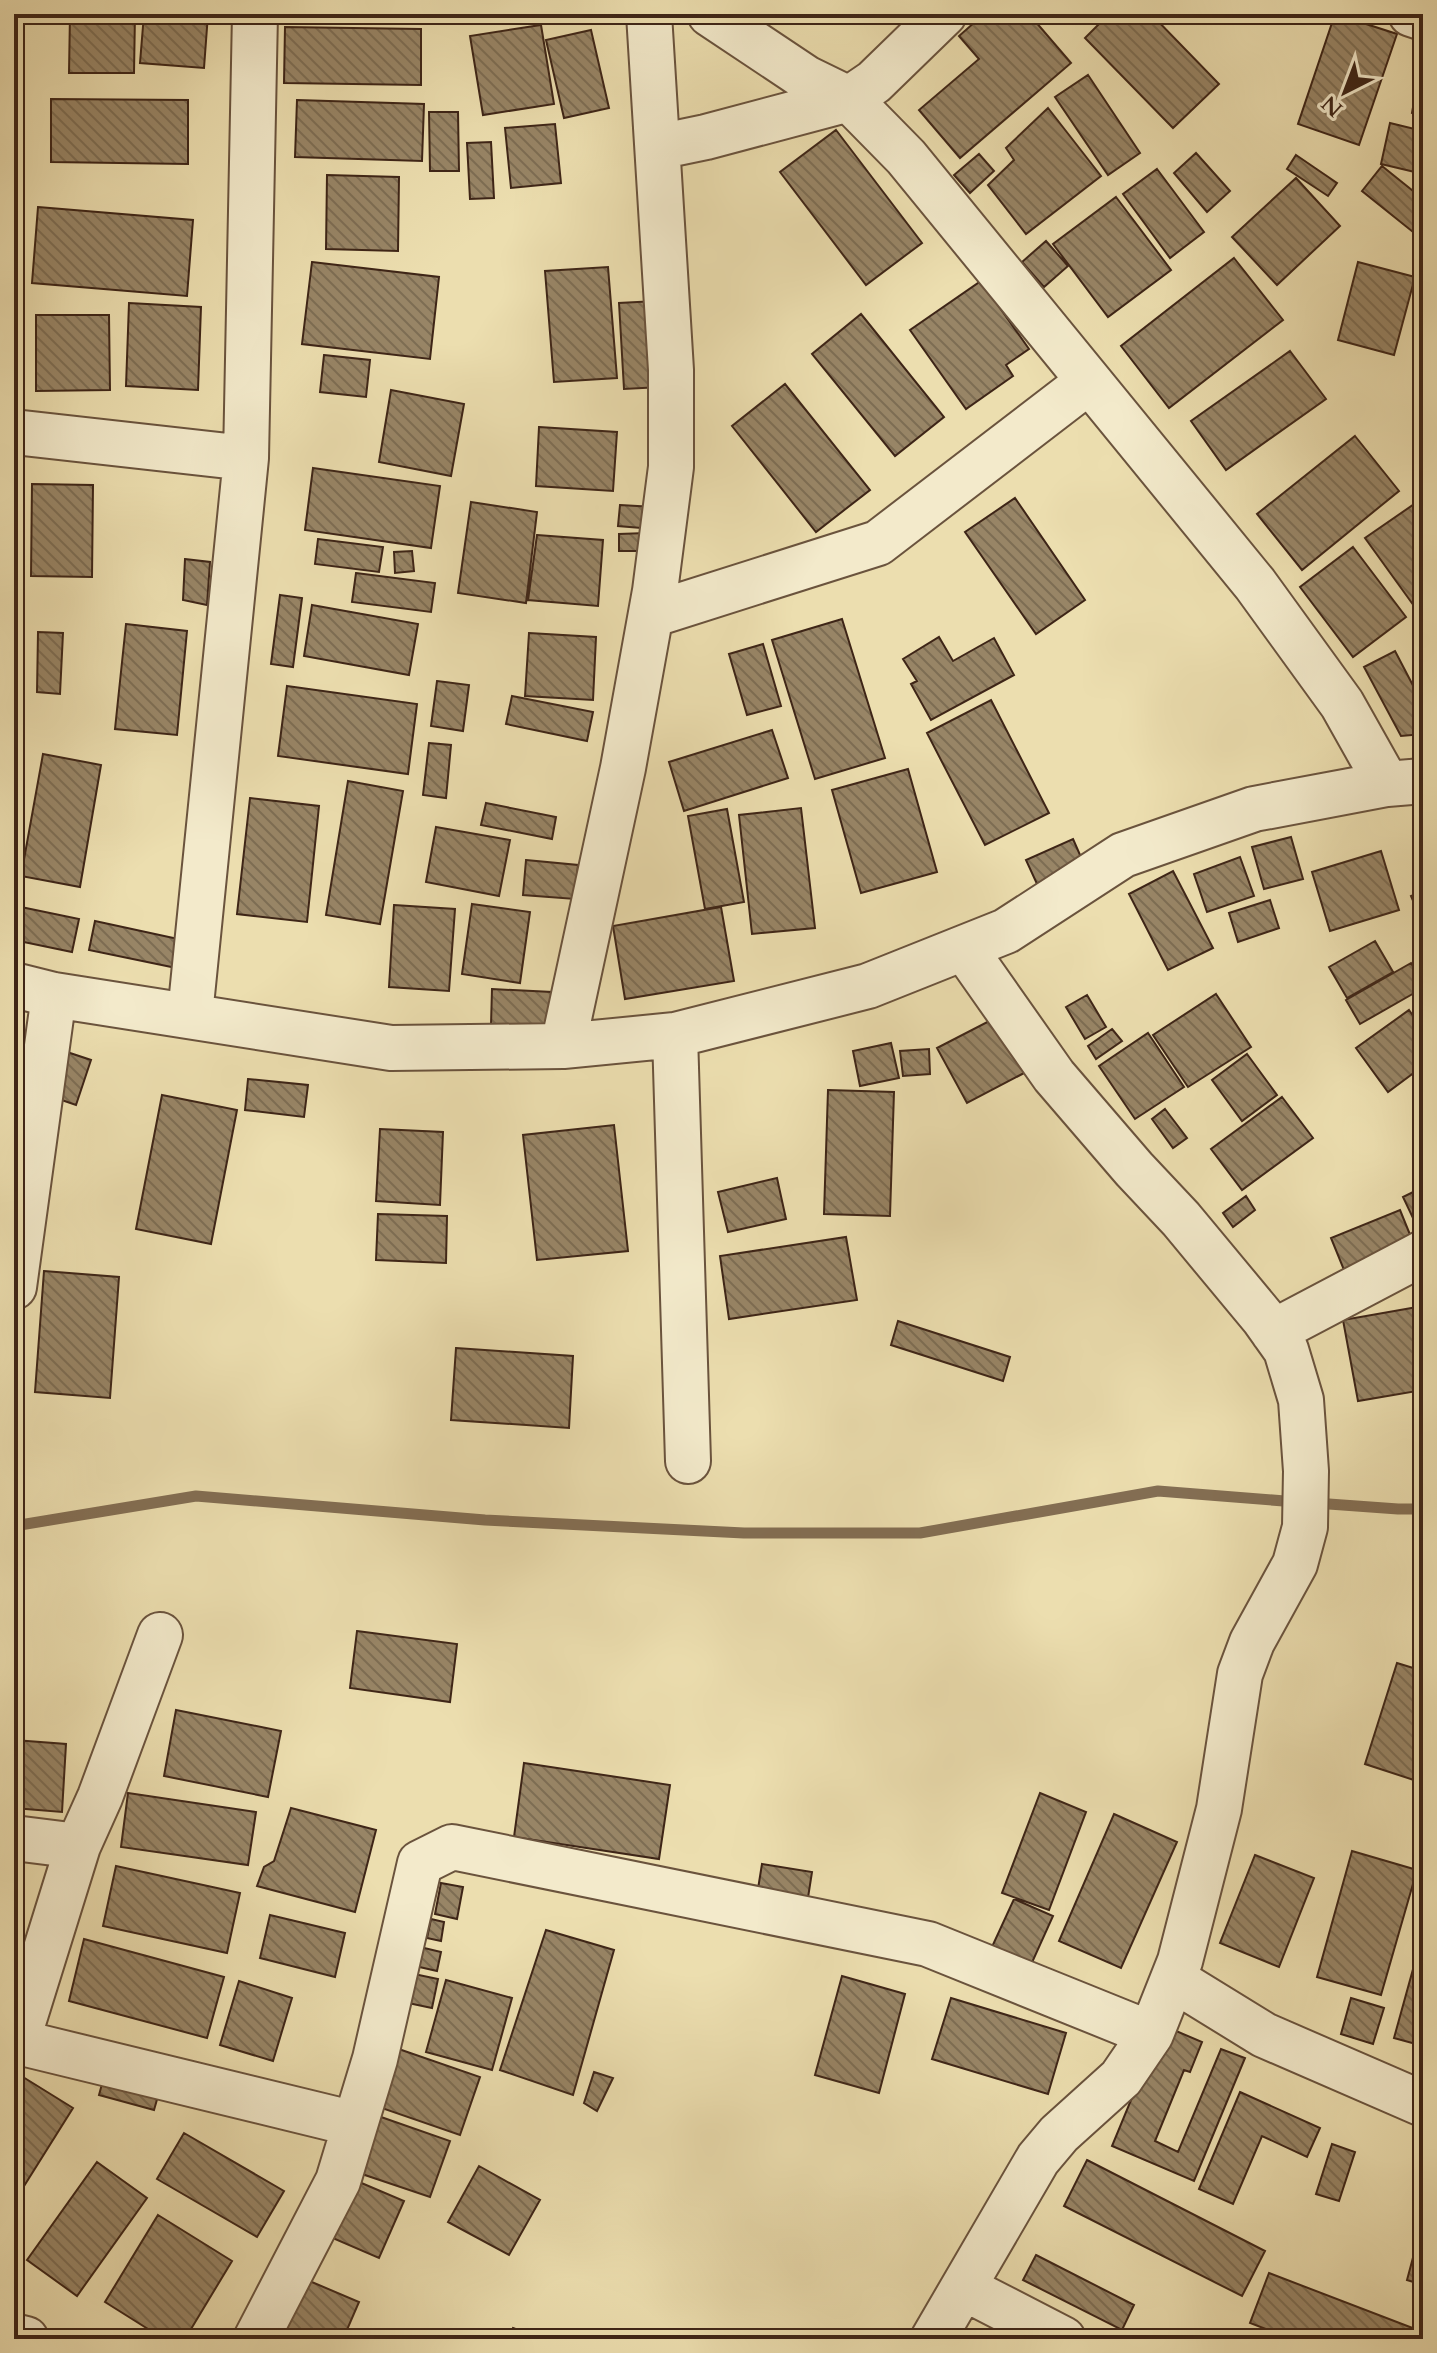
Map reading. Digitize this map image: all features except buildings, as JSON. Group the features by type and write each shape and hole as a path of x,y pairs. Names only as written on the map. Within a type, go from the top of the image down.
{"street":[{"path":"190,1015 246,458 255,14"},
{"path":"563,1046 623,768 651,615 671,467 671,370 649,14"},
{"path":"14,1287 34,990 391,1048 563,1046 675,1035 868,986 1006,931 1123,855 1254,809 1405,782 1342,704 1255,584 906,157 849,99 806,78 710,14"},
{"path":"658,147 849,99 874,82 944,14"},
{"path":"1411,14 1423,18"},
{"path":"651,615 878,543 1088,382"},
{"path":"14,432 246,458"},
{"path":"933,2339 1038,2159 1059,2134 1121,2078 1151,2034 1180,1961 1219,1809 1240,1674 1252,1642 1295,1564 1305,1527 1306,1471 1301,1400 1286,1350 1181,1219 1054,1076 964,948"},
{"path":"675,1035 688,1461"},
{"path":"1273,1332 1423,1253"},
{"path":"160,1635 100,1797 78,1846 15,2042 355,2124"},
{"path":"14,1838 78,1846"},
{"path":"256,2339 338,2181 375,2059 420,1863 452,1847 928,1944 1151,2034"},
{"path":"1173,1979 1264,2035 1423,2104"},
{"path":"964,2288 1063,2339"},
{"path":"14,2336 26,2339"}],"waterway":[{"path":"14,1526 196,1496 485,1520 744,1533 920,1533 1158,1491 1297,1502"},
{"path":"1315,1503 1423,1509"}]}
